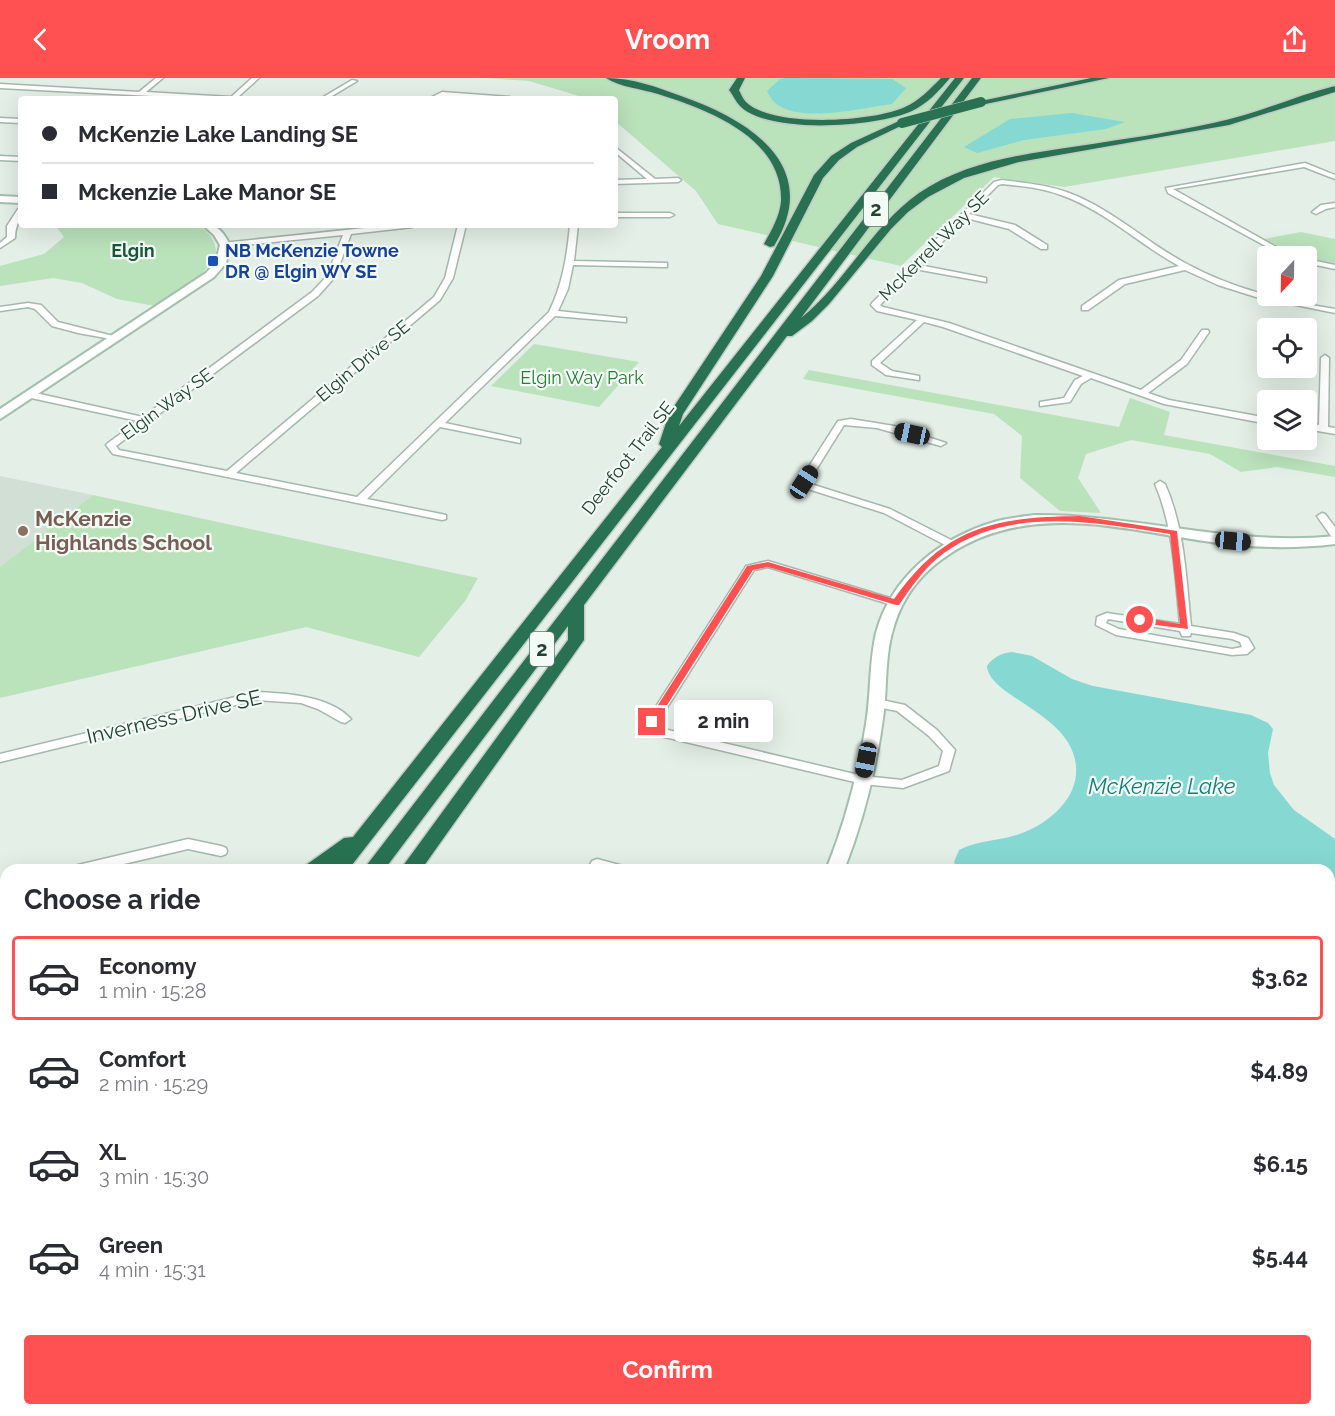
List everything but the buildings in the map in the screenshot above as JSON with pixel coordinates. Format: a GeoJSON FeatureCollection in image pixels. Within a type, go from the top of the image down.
{"type":"FeatureCollection","features":[{"type":"Feature","properties":{"kind":"highway"},"geometry":{"type":"LineString","coordinates":[[610,78],[661,91],[718,114],[752,134],[767,150],[785,179],[786,201],[781,222],[766,251]]}},
{"type":"Feature","properties":{"kind":"highway"},"geometry":{"type":"LineString","coordinates":[[741,78],[734,90],[736,96],[748,107],[784,119],[828,124],[861,122],[906,110],[922,101],[946,78]]}},
{"type":"Feature","properties":{"kind":"highway","name":"Deerfoot Trail SE"},"geometry":{"type":"LineString","coordinates":[[342,864],[960,78]]}},
{"type":"Feature","properties":{"kind":"highway","name":"2"},"geometry":{"type":"LineString","coordinates":[[378,864],[977,78]]}},
{"type":"Feature","properties":{"kind":"highway"},"geometry":{"type":"LineString","coordinates":[[662,457],[676,414],[767,276],[818,177],[836,159],[854,145],[902,123],[981,102],[1105,78]]}},
{"type":"Feature","properties":{"kind":"highway"},"geometry":{"type":"LineString","coordinates":[[778,340],[809,320],[892,221],[914,201],[937,187],[991,165],[1212,127],[1335,91]]}},
{"type":"Feature","properties":{"kind":"highway"},"geometry":{"type":"LineString","coordinates":[[741,317],[738,310],[757,271]]}},
{"type":"Feature","properties":{"kind":"highway"},"geometry":{"type":"LineString","coordinates":[[414,864],[576,640],[576,605]]}},
{"type":"Feature","properties":{"kind":"highway"},"geometry":{"type":"LineString","coordinates":[[321,864],[369,830]]}},
{"type":"Feature","properties":{"kind":"street"},"geometry":{"type":"LineString","coordinates":[[140,94],[160,78]]}},
{"type":"Feature","properties":{"kind":"street"},"geometry":{"type":"LineString","coordinates":[[235,96],[256,78]]}},
{"type":"Feature","properties":{"kind":"street"},"geometry":{"type":"LineString","coordinates":[[328,96],[354,81]]}},
{"type":"Feature","properties":{"kind":"street"},"geometry":{"type":"LineString","coordinates":[[42,88],[49,83]]}},
{"type":"Feature","properties":{"kind":"street"},"geometry":{"type":"LineString","coordinates":[[0,86],[177,96]]}},
{"type":"Feature","properties":{"kind":"street"},"geometry":{"type":"LineString","coordinates":[[438,96],[442,94],[469,96]]}},
{"type":"Feature","properties":{"kind":"street"},"geometry":{"type":"LineString","coordinates":[[0,120],[18,121]]}},
{"type":"Feature","properties":{"kind":"street"},"geometry":{"type":"LineString","coordinates":[[618,153],[653,180]]}},
{"type":"Feature","properties":{"kind":"street"},"geometry":{"type":"LineString","coordinates":[[0,158],[18,159]]}},
{"type":"Feature","properties":{"kind":"street"},"geometry":{"type":"LineString","coordinates":[[1270,246],[1170,192],[1169,188],[1305,165],[1335,177]]}},
{"type":"Feature","properties":{"kind":"street"},"geometry":{"type":"LineString","coordinates":[[618,182],[678,180]]}},
{"type":"Feature","properties":{"kind":"street","name":"McKerrell Way SE"},"geometry":{"type":"LineString","coordinates":[[1257,418],[1187,407],[946,325],[880,309],[875,305],[996,183],[1046,188],[1074,197],[1186,267],[1260,295],[1335,311]]}},
{"type":"Feature","properties":{"kind":"street"},"geometry":{"type":"LineString","coordinates":[[0,199],[18,201]]}},
{"type":"Feature","properties":{"kind":"street"},"geometry":{"type":"LineString","coordinates":[[1316,212],[1324,207],[1335,205]]}},
{"type":"Feature","properties":{"kind":"street"},"geometry":{"type":"LineString","coordinates":[[618,215],[670,215]]}},
{"type":"Feature","properties":{"kind":"street"},"geometry":{"type":"LineString","coordinates":[[964,215],[1012,226],[1044,247]]}},
{"type":"Feature","properties":{"kind":"street"},"geometry":{"type":"LineString","coordinates":[[0,246],[5,245],[11,238],[11,226],[18,216]]}},
{"type":"Feature","properties":{"kind":"street"},"geometry":{"type":"LineString","coordinates":[[0,416],[210,275],[221,263],[225,245],[218,233],[212,228]]}},
{"type":"Feature","properties":{"kind":"street"},"geometry":{"type":"LineString","coordinates":[[225,245],[385,228]]}},
{"type":"Feature","properties":{"kind":"street","name":"Elgin Drive SE"},"geometry":{"type":"LineString","coordinates":[[229,474],[437,298],[449,278],[461,228]]}},
{"type":"Feature","properties":{"kind":"street"},"geometry":{"type":"LineString","coordinates":[[360,500],[553,313],[564,289],[570,263],[574,228]]}},
{"type":"Feature","properties":{"kind":"street","name":"Elgin Way SE"},"geometry":{"type":"LineString","coordinates":[[348,232],[331,277],[315,294],[111,445],[116,452],[442,517]]}},
{"type":"Feature","properties":{"kind":"street"},"geometry":{"type":"LineString","coordinates":[[570,263],[664,265]]}},
{"type":"Feature","properties":{"kind":"street"},"geometry":{"type":"LineString","coordinates":[[1317,263],[1335,267]]}},
{"type":"Feature","properties":{"kind":"street"},"geometry":{"type":"LineString","coordinates":[[914,266],[984,280]]}},
{"type":"Feature","properties":{"kind":"street"},"geometry":{"type":"LineString","coordinates":[[1085,308],[1122,282],[1186,267]]}},
{"type":"Feature","properties":{"kind":"street"},"geometry":{"type":"LineString","coordinates":[[0,309],[28,305],[38,307],[55,324],[117,338]]}},
{"type":"Feature","properties":{"kind":"street"},"geometry":{"type":"LineString","coordinates":[[553,313],[622,320]]}},
{"type":"Feature","properties":{"kind":"street"},"geometry":{"type":"LineString","coordinates":[[915,378],[889,373],[875,363],[922,320]]}},
{"type":"Feature","properties":{"kind":"street"},"geometry":{"type":"LineString","coordinates":[[1142,393],[1184,362],[1204,332]]}},
{"type":"Feature","properties":{"kind":"street"},"geometry":{"type":"LineString","coordinates":[[1323,429],[1325,358]]}},
{"type":"Feature","properties":{"kind":"street"},"geometry":{"type":"LineString","coordinates":[[1043,404],[1067,400],[1078,382],[1090,375]]}},
{"type":"Feature","properties":{"kind":"street"},"geometry":{"type":"LineString","coordinates":[[31,395],[145,420]]}},
{"type":"Feature","properties":{"kind":"street"},"geometry":{"type":"LineString","coordinates":[[941,443],[852,421],[841,423],[804,482],[811,488],[894,513],[951,544]]}},
{"type":"Feature","properties":{"kind":"street"},"geometry":{"type":"LineString","coordinates":[[439,424],[517,441]]}},
{"type":"Feature","properties":{"kind":"street"},"geometry":{"type":"LineString","coordinates":[[1317,428],[1335,431]]}},
{"type":"Feature","properties":{"kind":"street"},"geometry":{"type":"LineString","coordinates":[[1160,484],[1168,502],[1174,532],[1187,644]]}},
{"type":"Feature","properties":{"kind":"street"},"geometry":{"type":"LineString","coordinates":[[1322,516],[1335,534]]}},
{"type":"Feature","properties":{"kind":"street"},"geometry":{"type":"LineString","coordinates":[[838,864],[863,780],[877,703],[884,634],[896,603],[924,566],[951,544],[989,528],[1039,519],[1095,520],[1258,543],[1335,540]]}},
{"type":"Feature","properties":{"kind":"street"},"geometry":{"type":"LineString","coordinates":[[877,703],[902,708],[933,733],[949,750],[945,768],[903,784],[863,780],[660,732],[652,722],[750,568],[768,564],[896,603]]}},
{"type":"Feature","properties":{"kind":"street"},"geometry":{"type":"LineString","coordinates":[[1104,616],[1113,616],[1185,627],[1239,637],[1248,646],[1245,651],[1236,652],[1116,632],[1105,628],[1101,621],[1104,616]]}},
{"type":"Feature","properties":{"kind":"street","name":"Inverness Drive SE"},"geometry":{"type":"LineString","coordinates":[[0,758],[256,696],[293,696],[320,704],[345,719]]}},
{"type":"Feature","properties":{"kind":"street"},"geometry":{"type":"LineString","coordinates":[[103,864],[188,844],[221,851]]}},
{"type":"Feature","properties":{"kind":"shaded area","name":"McKenzie Highlands School"},"geometry":{"type":"Polygon","coordinates":[[[0,476],[93,495],[0,567],[0,476]]]}},
{"type":"Feature","properties":{"kind":"green space"},"geometry":{"type":"Polygon","coordinates":[[[486,78],[1335,78],[1335,141],[1064,187],[994,177],[901,266],[718,224],[696,191],[618,124],[618,96],[579,96],[529,81],[486,78]]]}},
{"type":"Feature","properties":{"kind":"green space"},"geometry":{"type":"Polygon","coordinates":[[[57,228],[202,228],[212,238],[216,257],[199,277],[155,306],[117,299],[82,283],[53,278],[0,286],[0,266],[44,254],[64,237],[57,228]]]}},
{"type":"Feature","properties":{"kind":"green space"},"geometry":{"type":"Polygon","coordinates":[[[1301,232],[1335,239],[1335,265],[1317,261],[1317,246],[1276,246],[1264,239],[1301,232]]]}},
{"type":"Feature","properties":{"kind":"green space","name":"Elgin Way Park"},"geometry":{"type":"Polygon","coordinates":[[[534,344],[639,362],[599,407],[491,386],[534,344]]]}},
{"type":"Feature","properties":{"kind":"green space"},"geometry":{"type":"Polygon","coordinates":[[[809,370],[1119,427],[1130,398],[1170,412],[1164,435],[1335,466],[1335,477],[1277,467],[1241,472],[1210,454],[1131,440],[1086,454],[1078,478],[1101,513],[1060,511],[1020,478],[1022,436],[994,414],[803,379],[809,370]]]}},
{"type":"Feature","properties":{"kind":"green space"},"geometry":{"type":"Polygon","coordinates":[[[93,495],[478,578],[465,601],[419,657],[306,627],[0,698],[0,567],[93,495]]]}},
{"type":"Feature","properties":{"kind":"water"},"geometry":{"type":"Polygon","coordinates":[[[780,79],[892,79],[906,88],[892,104],[831,113],[799,113],[775,103],[767,91],[780,79]]]}},
{"type":"Feature","properties":{"kind":"water"},"geometry":{"type":"Polygon","coordinates":[[[1072,113],[1125,122],[1106,129],[1024,140],[977,153],[964,147],[1010,119],[1072,113]]]}},
{"type":"Feature","properties":{"kind":"water","name":"McKenzie Lake"},"geometry":{"type":"Polygon","coordinates":[[[1005,653],[1032,656],[1072,679],[1093,686],[1251,715],[1268,723],[1273,729],[1268,753],[1274,785],[1294,810],[1335,839],[1335,864],[955,864],[959,850],[965,847],[1023,833],[1044,822],[1062,806],[1074,786],[1076,775],[1074,754],[1064,737],[1051,723],[1002,689],[992,678],[987,666],[992,660],[1005,653]]]}},
{"type":"Feature","properties":{"kind":"place","name":"NB McKenzie Towne DR @ Elgin WY SE"},"geometry":{"type":"Point","coordinates":[213,261]}},
{"type":"Feature","properties":{"kind":"place","name":"McKenzie Highlands School"},"geometry":{"type":"Point","coordinates":[23,531]}},
{"type":"Feature","properties":{"kind":"district","name":"Elgin"},"geometry":{"type":"Point","coordinates":[133,251]}},
{"type":"Feature","properties":{"kind":"route"},"geometry":{"type":"LineString","coordinates":[[652,722],[750,568],[768,564],[896,603],[915,575],[940,552],[963,538],[1001,525],[1064,518],[1103,521],[1174,532],[1185,627],[1140,620]]}}]}
